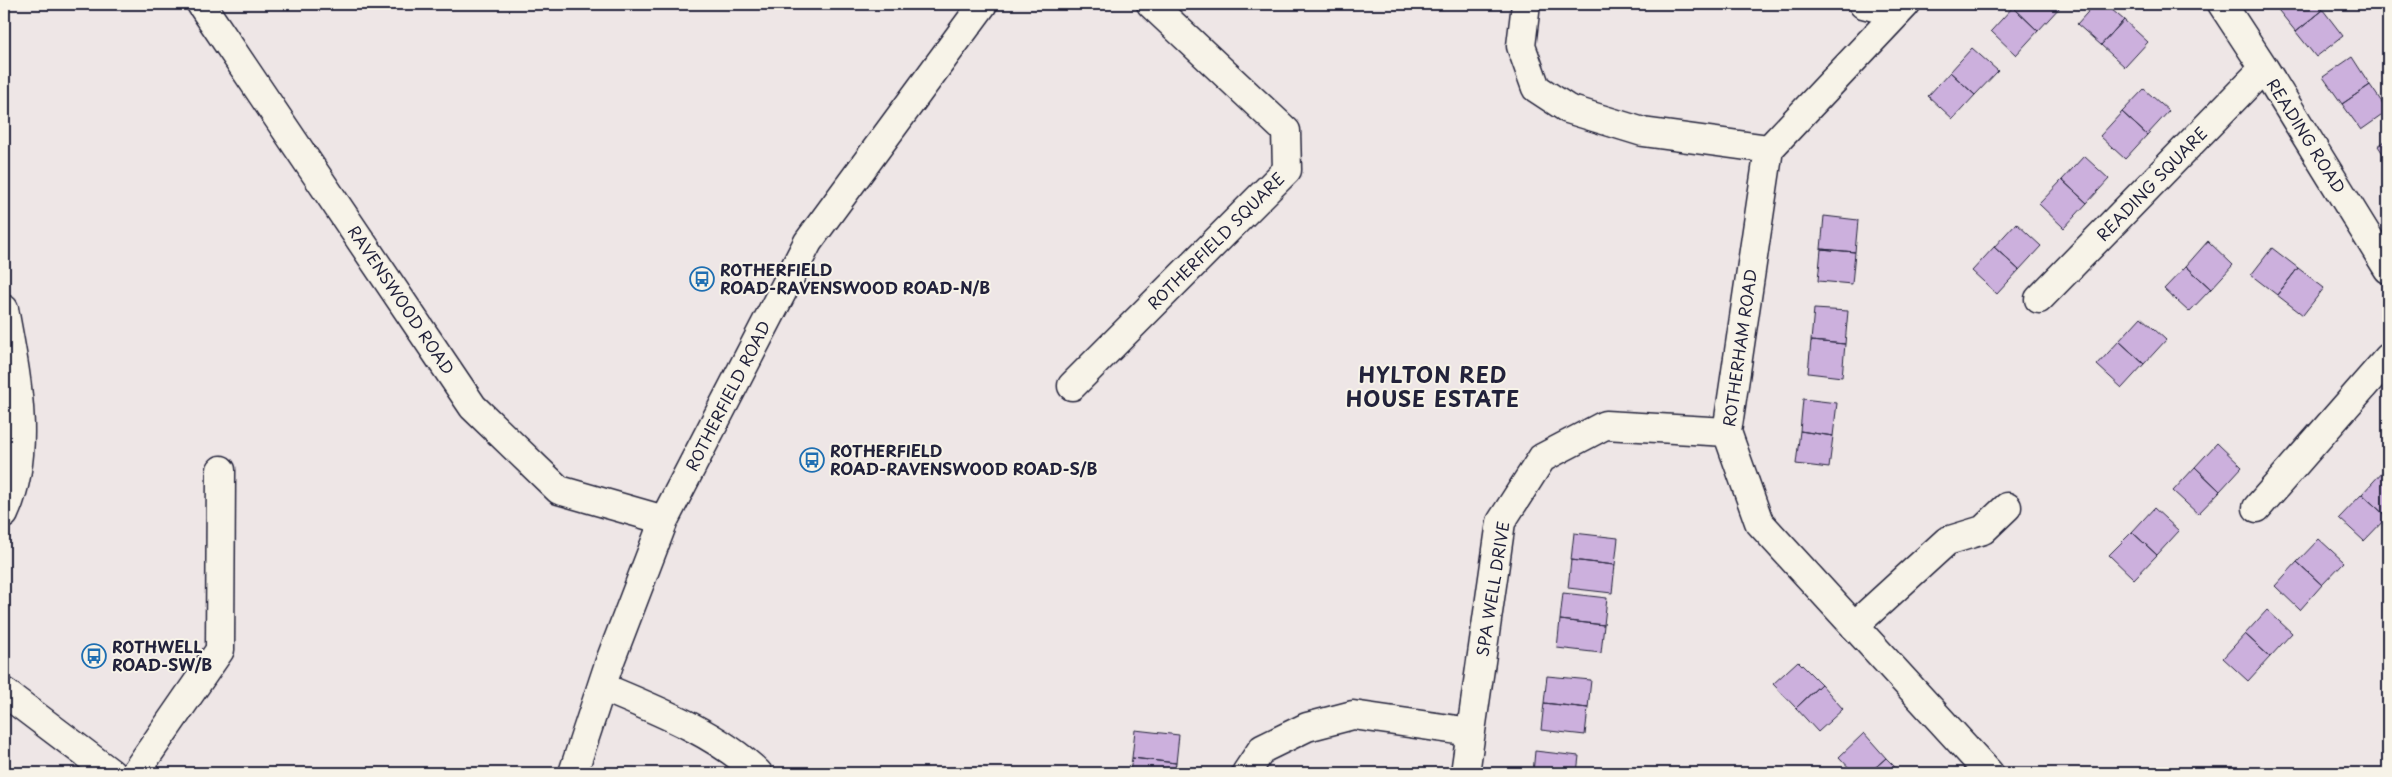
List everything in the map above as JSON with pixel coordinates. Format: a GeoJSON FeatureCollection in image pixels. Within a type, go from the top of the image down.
{"type":"FeatureCollection","features":[{"type":"Feature","properties":{"kind":"street","name":"RAVENSWOOD ROAD"},"geometry":{"type":"LineString","coordinates":[[201,4],[473,407],[559,490],[664,520]]}},
{"type":"Feature","properties":{"kind":"street","name":"ROTHERFIELD ROAD"},"geometry":{"type":"LineString","coordinates":[[573,773],[664,520],[808,242],[983,4]]}},
{"type":"Feature","properties":{"kind":"street","name":"ROTHERFIELD SQUARE"},"geometry":{"type":"LineString","coordinates":[[1072,386],[1287,170],[1286,132],[1152,4]]}},
{"type":"Feature","properties":{"kind":"street"},"geometry":{"type":"LineString","coordinates":[[1526,4],[1521,46],[1536,88],[1568,109],[1643,132],[1769,149],[1902,9]]}},
{"type":"Feature","properties":{"kind":"street"},"geometry":{"type":"LineString","coordinates":[[1864,4],[1902,9]]}},
{"type":"Feature","properties":{"kind":"street","name":"READING ROAD"},"geometry":{"type":"LineString","coordinates":[[2222,4],[2264,68],[2388,269]]}},
{"type":"Feature","properties":{"kind":"street","name":"READING SQUARE"},"geometry":{"type":"LineString","coordinates":[[2039,300],[2264,68]]}},
{"type":"Feature","properties":{"kind":"street","name":"ROTHERHAM ROAD"},"geometry":{"type":"LineString","coordinates":[[1769,149],[1727,432],[1758,522],[1989,773]]}},
{"type":"Feature","properties":{"kind":"street"},"geometry":{"type":"LineString","coordinates":[[4,308],[16,379],[20,450],[14,492],[4,514]]}},
{"type":"Feature","properties":{"kind":"street"},"geometry":{"type":"LineString","coordinates":[[2257,508],[2388,358]]}},
{"type":"Feature","properties":{"kind":"street","name":"SPA WELL DRIVE"},"geometry":{"type":"LineString","coordinates":[[1465,773],[1501,522],[1542,458],[1606,425],[1727,432]]}},
{"type":"Feature","properties":{"kind":"street"},"geometry":{"type":"LineString","coordinates":[[135,773],[220,650],[221,470]]}},
{"type":"Feature","properties":{"kind":"street"},"geometry":{"type":"LineString","coordinates":[[1854,626],[1948,540],[1983,530],[2007,507]]}},
{"type":"Feature","properties":{"kind":"street"},"geometry":{"type":"LineString","coordinates":[[602,688],[671,716],[743,758],[758,773]]}},
{"type":"Feature","properties":{"kind":"street"},"geometry":{"type":"LineString","coordinates":[[4,692],[111,773]]}},
{"type":"Feature","properties":{"kind":"street"},"geometry":{"type":"LineString","coordinates":[[1246,773],[1262,748],[1307,727],[1353,715],[1471,732]]}},
{"type":"Feature","properties":{"kind":"building"},"geometry":{"type":"Polygon","coordinates":[[[2016,4],[2057,4],[2060,7],[2038,31],[2013,7],[2016,4]]]}},
{"type":"Feature","properties":{"kind":"building"},"geometry":{"type":"Polygon","coordinates":[[[2095,4],[2105,4],[2124,20],[2101,45],[2077,24],[2095,4]]]}},
{"type":"Feature","properties":{"kind":"building"},"geometry":{"type":"Polygon","coordinates":[[[2278,4],[2318,4],[2323,10],[2296,32],[2275,6],[2278,4]]]}},
{"type":"Feature","properties":{"kind":"building"},"geometry":{"type":"Polygon","coordinates":[[[2013,7],[2038,31],[2016,55],[1991,31],[2013,7]]]}},
{"type":"Feature","properties":{"kind":"building"},"geometry":{"type":"Polygon","coordinates":[[[2323,10],[2343,36],[2316,57],[2296,32],[2323,10]]]}},
{"type":"Feature","properties":{"kind":"building"},"geometry":{"type":"Polygon","coordinates":[[[2124,20],[2148,42],[2125,67],[2101,45],[2124,20]]]}},
{"type":"Feature","properties":{"kind":"building"},"geometry":{"type":"Polygon","coordinates":[[[1972,48],[1998,71],[1975,95],[1950,72],[1972,48]]]}},
{"type":"Feature","properties":{"kind":"building"},"geometry":{"type":"Polygon","coordinates":[[[2352,57],[2370,85],[2342,104],[2323,77],[2352,57]]]}},
{"type":"Feature","properties":{"kind":"building"},"geometry":{"type":"Polygon","coordinates":[[[1950,72],[1975,95],[1953,119],[1928,96],[1950,72]]]}},
{"type":"Feature","properties":{"kind":"building"},"geometry":{"type":"Polygon","coordinates":[[[2370,85],[2388,111],[2361,130],[2342,104],[2370,85]]]}},
{"type":"Feature","properties":{"kind":"building"},"geometry":{"type":"Polygon","coordinates":[[[2144,89],[2169,111],[2147,135],[2122,112],[2144,89]]]}},
{"type":"Feature","properties":{"kind":"building"},"geometry":{"type":"Polygon","coordinates":[[[2122,112],[2147,135],[2125,159],[2100,136],[2122,112]]]}},
{"type":"Feature","properties":{"kind":"building"},"geometry":{"type":"Polygon","coordinates":[[[2388,139],[2388,161],[2378,146],[2388,139]]]}},
{"type":"Feature","properties":{"kind":"building"},"geometry":{"type":"Polygon","coordinates":[[[2084,156],[2109,179],[2087,203],[2062,180],[2084,156]]]}},
{"type":"Feature","properties":{"kind":"building"},"geometry":{"type":"Polygon","coordinates":[[[2062,180],[2087,203],[2064,228],[2039,204],[2062,180]]]}},
{"type":"Feature","properties":{"kind":"building"},"geometry":{"type":"Polygon","coordinates":[[[1824,216],[1858,220],[1855,252],[1821,249],[1824,216]]]}},
{"type":"Feature","properties":{"kind":"building"},"geometry":{"type":"Polygon","coordinates":[[[2016,223],[2041,246],[2019,270],[1994,247],[2016,223]]]}},
{"type":"Feature","properties":{"kind":"building"},"geometry":{"type":"Polygon","coordinates":[[[2208,241],[2233,265],[2211,289],[2186,266],[2208,241]]]}},
{"type":"Feature","properties":{"kind":"building"},"geometry":{"type":"Polygon","coordinates":[[[1994,247],[2019,270],[1997,294],[1972,271],[1994,247]]]}},
{"type":"Feature","properties":{"kind":"building"},"geometry":{"type":"Polygon","coordinates":[[[2272,248],[2298,268],[2277,295],[2251,275],[2272,248]]]}},
{"type":"Feature","properties":{"kind":"building"},"geometry":{"type":"Polygon","coordinates":[[[1821,249],[1855,252],[1852,284],[1818,281],[1821,249]]]}},
{"type":"Feature","properties":{"kind":"building"},"geometry":{"type":"Polygon","coordinates":[[[2186,266],[2211,289],[2189,312],[2164,289],[2186,266]]]}},
{"type":"Feature","properties":{"kind":"building"},"geometry":{"type":"Polygon","coordinates":[[[2298,268],[2324,288],[2303,315],[2277,295],[2298,268]]]}},
{"type":"Feature","properties":{"kind":"building"},"geometry":{"type":"Polygon","coordinates":[[[1814,309],[1848,311],[1845,344],[1811,341],[1814,309]]]}},
{"type":"Feature","properties":{"kind":"building"},"geometry":{"type":"Polygon","coordinates":[[[2141,317],[2166,340],[2144,364],[2119,341],[2141,317]]]}},
{"type":"Feature","properties":{"kind":"building"},"geometry":{"type":"Polygon","coordinates":[[[1811,341],[1845,344],[1842,377],[1808,373],[1811,341]]]}},
{"type":"Feature","properties":{"kind":"building"},"geometry":{"type":"Polygon","coordinates":[[[2119,341],[2144,364],[2122,388],[2097,365],[2119,341]]]}},
{"type":"Feature","properties":{"kind":"building"},"geometry":{"type":"Polygon","coordinates":[[[1803,399],[1837,403],[1833,436],[1800,431],[1803,399]]]}},
{"type":"Feature","properties":{"kind":"building"},"geometry":{"type":"Polygon","coordinates":[[[1800,431],[1833,436],[1829,468],[1796,464],[1800,431]]]}},
{"type":"Feature","properties":{"kind":"building"},"geometry":{"type":"Polygon","coordinates":[[[2217,443],[2242,467],[2220,491],[2195,467],[2217,443]]]}},
{"type":"Feature","properties":{"kind":"building"},"geometry":{"type":"Polygon","coordinates":[[[2195,467],[2220,491],[2198,514],[2173,491],[2195,467]]]}},
{"type":"Feature","properties":{"kind":"building"},"geometry":{"type":"Polygon","coordinates":[[[2384,470],[2388,474],[2387,517],[2362,494],[2384,470]]]}},
{"type":"Feature","properties":{"kind":"building"},"geometry":{"type":"Polygon","coordinates":[[[2362,494],[2387,517],[2364,541],[2339,518],[2362,494]]]}},
{"type":"Feature","properties":{"kind":"building"},"geometry":{"type":"Polygon","coordinates":[[[2154,508],[2179,531],[2157,555],[2132,532],[2154,508]]]}},
{"type":"Feature","properties":{"kind":"building"},"geometry":{"type":"Polygon","coordinates":[[[2132,532],[2157,555],[2134,579],[2109,555],[2132,532]]]}},
{"type":"Feature","properties":{"kind":"building"},"geometry":{"type":"Polygon","coordinates":[[[1574,533],[1618,538],[1615,565],[1571,560],[1574,533]]]}},
{"type":"Feature","properties":{"kind":"building"},"geometry":{"type":"Polygon","coordinates":[[[2319,539],[2344,562],[2322,585],[2297,562],[2319,539]]]}},
{"type":"Feature","properties":{"kind":"building"},"geometry":{"type":"Polygon","coordinates":[[[1571,560],[1615,565],[1612,593],[1568,588],[1571,560]]]}},
{"type":"Feature","properties":{"kind":"building"},"geometry":{"type":"Polygon","coordinates":[[[2297,562],[2322,585],[2300,610],[2275,586],[2297,562]]]}},
{"type":"Feature","properties":{"kind":"building"},"geometry":{"type":"Polygon","coordinates":[[[1563,593],[1607,598],[1604,625],[1560,620],[1563,593]]]}},
{"type":"Feature","properties":{"kind":"building"},"geometry":{"type":"Polygon","coordinates":[[[2267,610],[2292,633],[2270,657],[2245,634],[2267,610]]]}},
{"type":"Feature","properties":{"kind":"building"},"geometry":{"type":"Polygon","coordinates":[[[1560,620],[1604,625],[1601,653],[1557,648],[1560,620]]]}},
{"type":"Feature","properties":{"kind":"building"},"geometry":{"type":"Polygon","coordinates":[[[2245,634],[2270,657],[2248,681],[2223,658],[2245,634]]]}},
{"type":"Feature","properties":{"kind":"building"},"geometry":{"type":"Polygon","coordinates":[[[1798,661],[1821,684],[1796,708],[1773,684],[1798,661]]]}},
{"type":"Feature","properties":{"kind":"building"},"geometry":{"type":"Polygon","coordinates":[[[1547,676],[1591,680],[1588,708],[1544,703],[1547,676]]]}},
{"type":"Feature","properties":{"kind":"building"},"geometry":{"type":"Polygon","coordinates":[[[1821,684],[1843,709],[1818,732],[1796,708],[1821,684]]]}},
{"type":"Feature","properties":{"kind":"building"},"geometry":{"type":"Polygon","coordinates":[[[1544,703],[1588,708],[1585,735],[1541,730],[1544,703]]]}},
{"type":"Feature","properties":{"kind":"building"},"geometry":{"type":"Polygon","coordinates":[[[1135,730],[1179,735],[1176,763],[1132,758],[1135,730]]]}},
{"type":"Feature","properties":{"kind":"building"},"geometry":{"type":"Polygon","coordinates":[[[1864,733],[1886,758],[1869,773],[1854,773],[1839,757],[1864,733]]]}},
{"type":"Feature","properties":{"kind":"building"},"geometry":{"type":"Polygon","coordinates":[[[1535,751],[1579,756],[1577,773],[1533,773],[1535,751]]]}},
{"type":"Feature","properties":{"kind":"building"},"geometry":{"type":"Polygon","coordinates":[[[1132,758],[1176,763],[1174,773],[1130,773],[1132,758]]]}},
{"type":"Feature","properties":{"kind":"building"},"geometry":{"type":"Polygon","coordinates":[[[1886,758],[1901,773],[1869,773],[1886,758]]]}},
{"type":"Feature","properties":{"kind":"place","name":"ROTHERFIELD ROAD-RAVENSWOOD ROAD-N/B"},"geometry":{"type":"Point","coordinates":[702,279]}},
{"type":"Feature","properties":{"kind":"place","name":"ROTHERFIELD ROAD-RAVENSWOOD ROAD-S/B"},"geometry":{"type":"Point","coordinates":[812,460]}},
{"type":"Feature","properties":{"kind":"place","name":"ROTHWELL ROAD-SW/B"},"geometry":{"type":"Point","coordinates":[94,656]}},
{"type":"Feature","properties":{"kind":"district","name":"HYLTON RED HOUSE ESTATE"},"geometry":{"type":"Point","coordinates":[1433,388]}}]}
